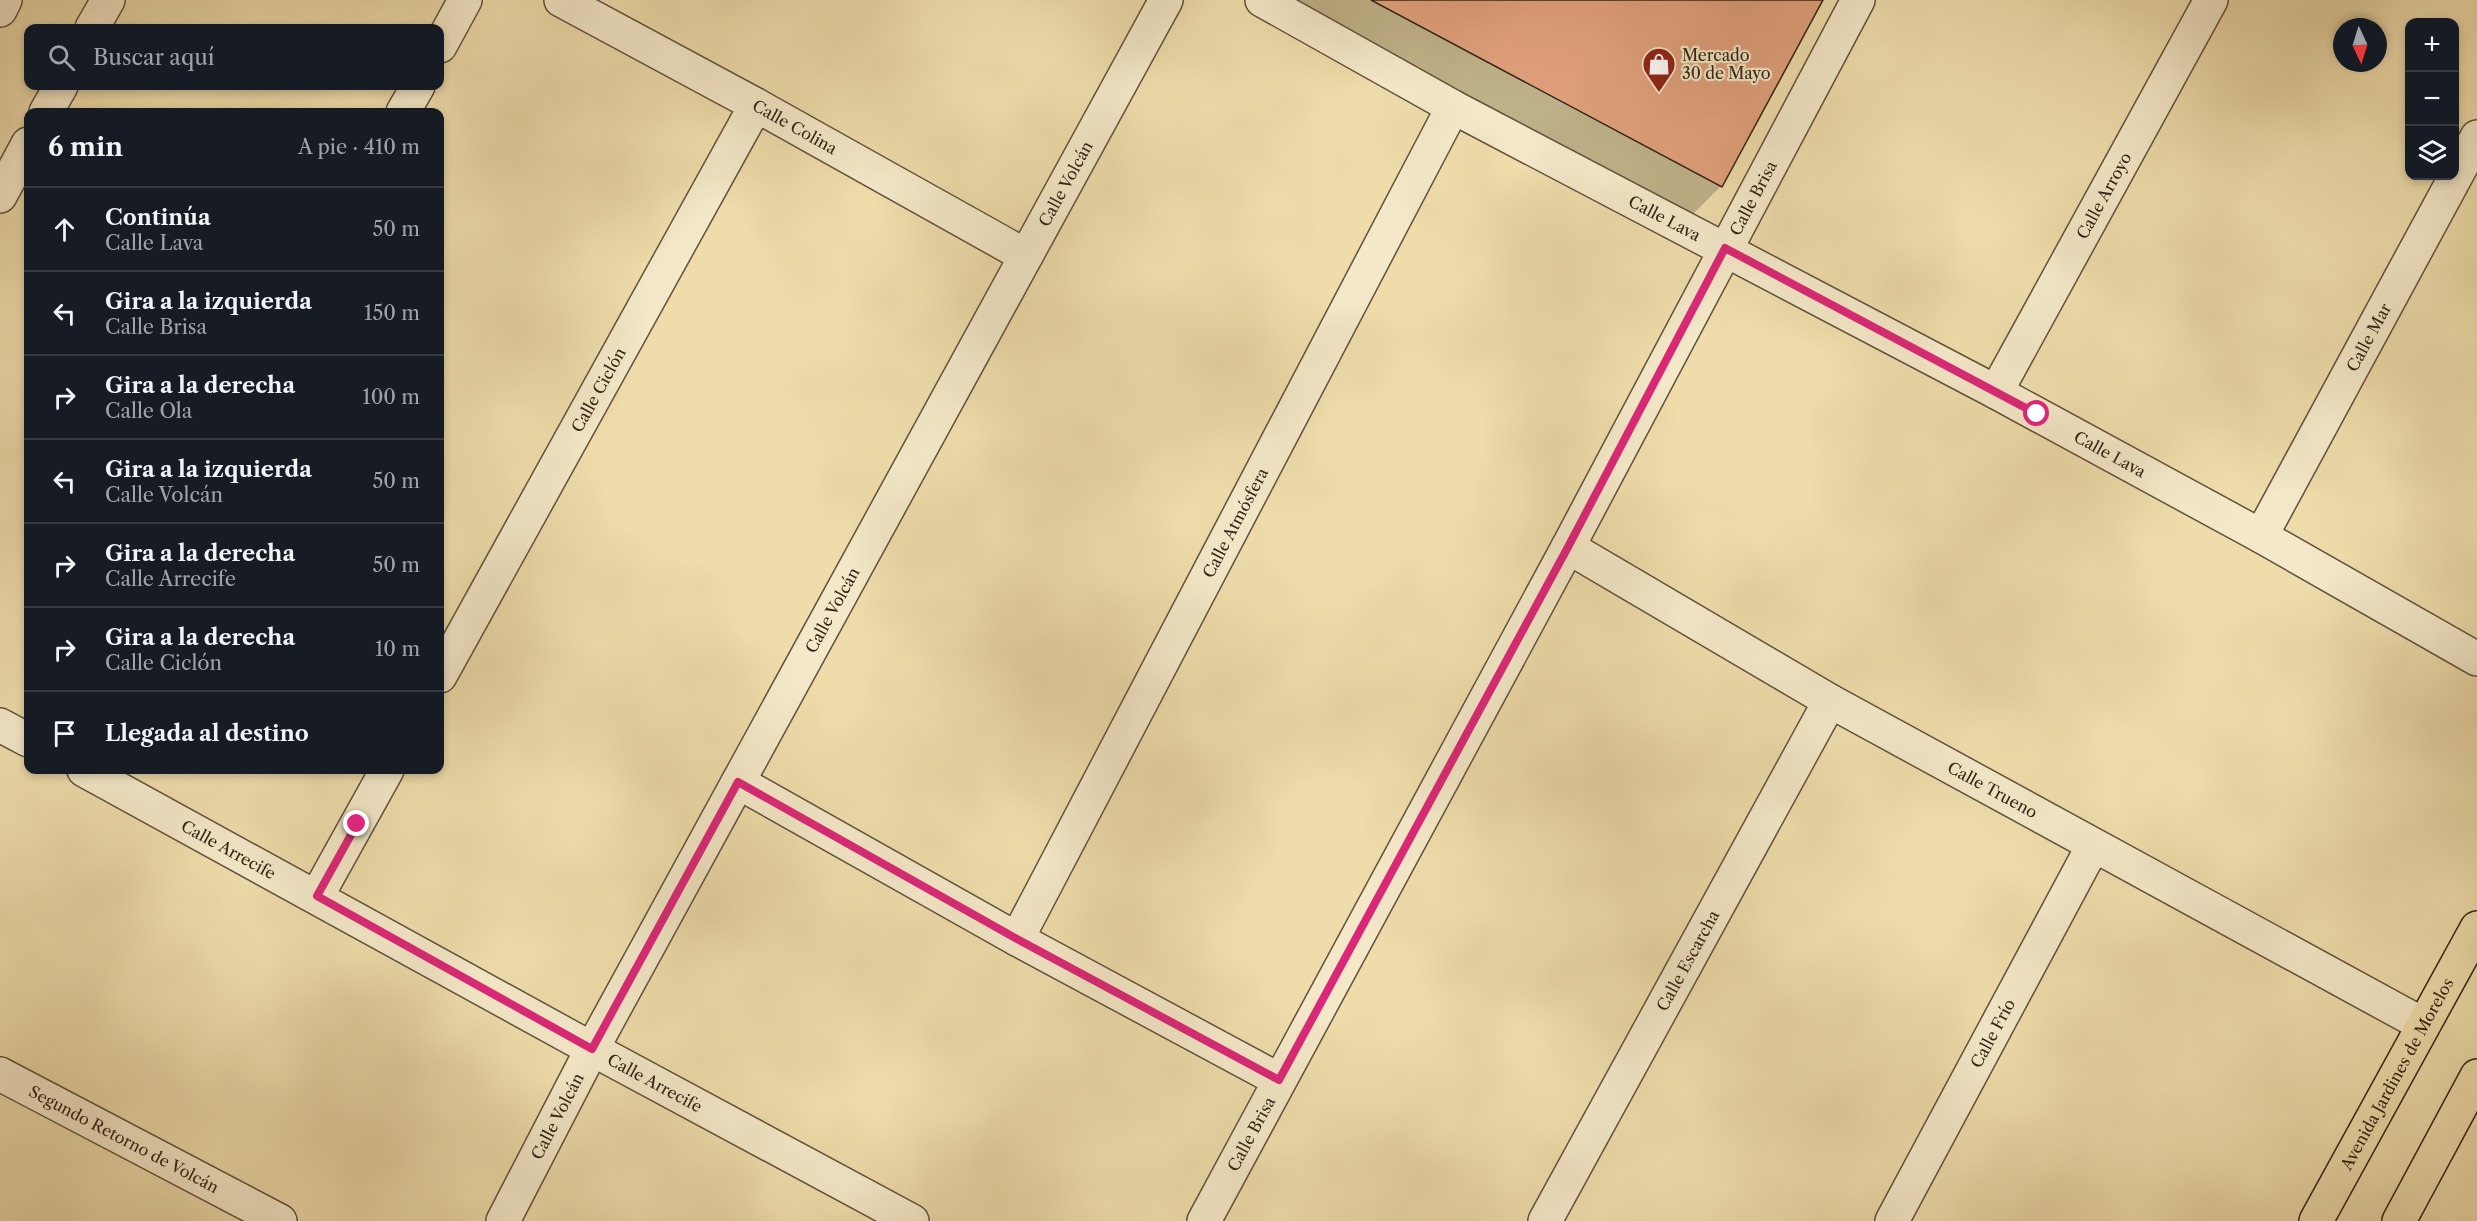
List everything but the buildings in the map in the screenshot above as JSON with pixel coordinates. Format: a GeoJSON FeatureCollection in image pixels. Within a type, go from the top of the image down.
{"type":"FeatureCollection","features":[{"type":"Feature","properties":{"kind":"main road","name":"Avenida Jardines de Morelos"},"geometry":{"type":"LineString","coordinates":[[2316,1221],[2422,1024],[2477,928]]}},
{"type":"Feature","properties":{"kind":"main road"},"geometry":{"type":"LineString","coordinates":[[2399,1221],[2477,1076]]}},
{"type":"Feature","properties":{"kind":"street"},"geometry":{"type":"LineString","coordinates":[[0,9],[6,0]]}},
{"type":"Feature","properties":{"kind":"street"},"geometry":{"type":"LineString","coordinates":[[94,24],[108,0]]}},
{"type":"Feature","properties":{"kind":"street"},"geometry":{"type":"LineString","coordinates":[[444,39],[465,0]]}},
{"type":"Feature","properties":{"kind":"street","name":"Calle Colina"},"geometry":{"type":"LineString","coordinates":[[561,0],[756,105],[1026,256]]}},
{"type":"Feature","properties":{"kind":"street","name":"Calle Volcán"},"geometry":{"type":"LineString","coordinates":[[503,1221],[592,1049],[1166,0]]}},
{"type":"Feature","properties":{"kind":"street","name":"Calle Lava"},"geometry":{"type":"LineString","coordinates":[[1262,0],[1453,107],[1996,392],[2261,536],[2477,659]]}},
{"type":"Feature","properties":{"kind":"street","name":"Calle Brisa"},"geometry":{"type":"LineString","coordinates":[[1204,1221],[1568,547],[1858,0]]}},
{"type":"Feature","properties":{"kind":"street","name":"Calle Arroyo"},"geometry":{"type":"LineString","coordinates":[[1996,392],[2211,0]]}},
{"type":"Feature","properties":{"kind":"street"},"geometry":{"type":"LineString","coordinates":[[48,108],[59,90]]}},
{"type":"Feature","properties":{"kind":"street"},"geometry":{"type":"LineString","coordinates":[[405,108],[416,90]]}},
{"type":"Feature","properties":{"kind":"street","name":"Calle Ciclón"},"geometry":{"type":"LineString","coordinates":[[444,669],[756,105]]}},
{"type":"Feature","properties":{"kind":"street","name":"Calle Atmósfera"},"geometry":{"type":"LineString","coordinates":[[1017,939],[1453,107]]}},
{"type":"Feature","properties":{"kind":"street","name":"Calle Mar"},"geometry":{"type":"LineString","coordinates":[[2261,536],[2477,138]]}},
{"type":"Feature","properties":{"kind":"street"},"geometry":{"type":"LineString","coordinates":[[0,196],[24,151]]}},
{"type":"Feature","properties":{"kind":"street","name":"Calle Trueno"},"geometry":{"type":"LineString","coordinates":[[1568,547],[1830,701],[2422,1024]]}},
{"type":"Feature","properties":{"kind":"street","name":"Calle Escarcha"},"geometry":{"type":"LineString","coordinates":[[1545,1221],[1830,701]]}},
{"type":"Feature","properties":{"kind":"street"},"geometry":{"type":"LineString","coordinates":[[0,725],[24,738]]}},
{"type":"Feature","properties":{"kind":"street","name":"Calle Arrecife"},"geometry":{"type":"LineString","coordinates":[[91,774],[592,1049],[864,1210],[912,1221]]}},
{"type":"Feature","properties":{"kind":"street"},"geometry":{"type":"LineString","coordinates":[[317,896],[385,774]]}},
{"type":"Feature","properties":{"kind":"street"},"geometry":{"type":"LineString","coordinates":[[738,782],[1017,939],[1279,1080]]}},
{"type":"Feature","properties":{"kind":"street","name":"Calle Frío"},"geometry":{"type":"LineString","coordinates":[[1892,1221],[2093,846]]}},
{"type":"Feature","properties":{"kind":"street","name":"Segundo Retorno de Volcán"},"geometry":{"type":"LineString","coordinates":[[0,1074],[280,1221]]}},
{"type":"Feature","properties":{"kind":"place","name":"Mercado 30 de Mayo"},"geometry":{"type":"Point","coordinates":[1659,93]}},
{"type":"Feature","properties":{"kind":"route"},"geometry":{"type":"LineString","coordinates":[[357,824],[317,896],[592,1049],[738,782],[1017,939],[1279,1080],[1568,547],[1725,248],[2037,414]]}}]}
